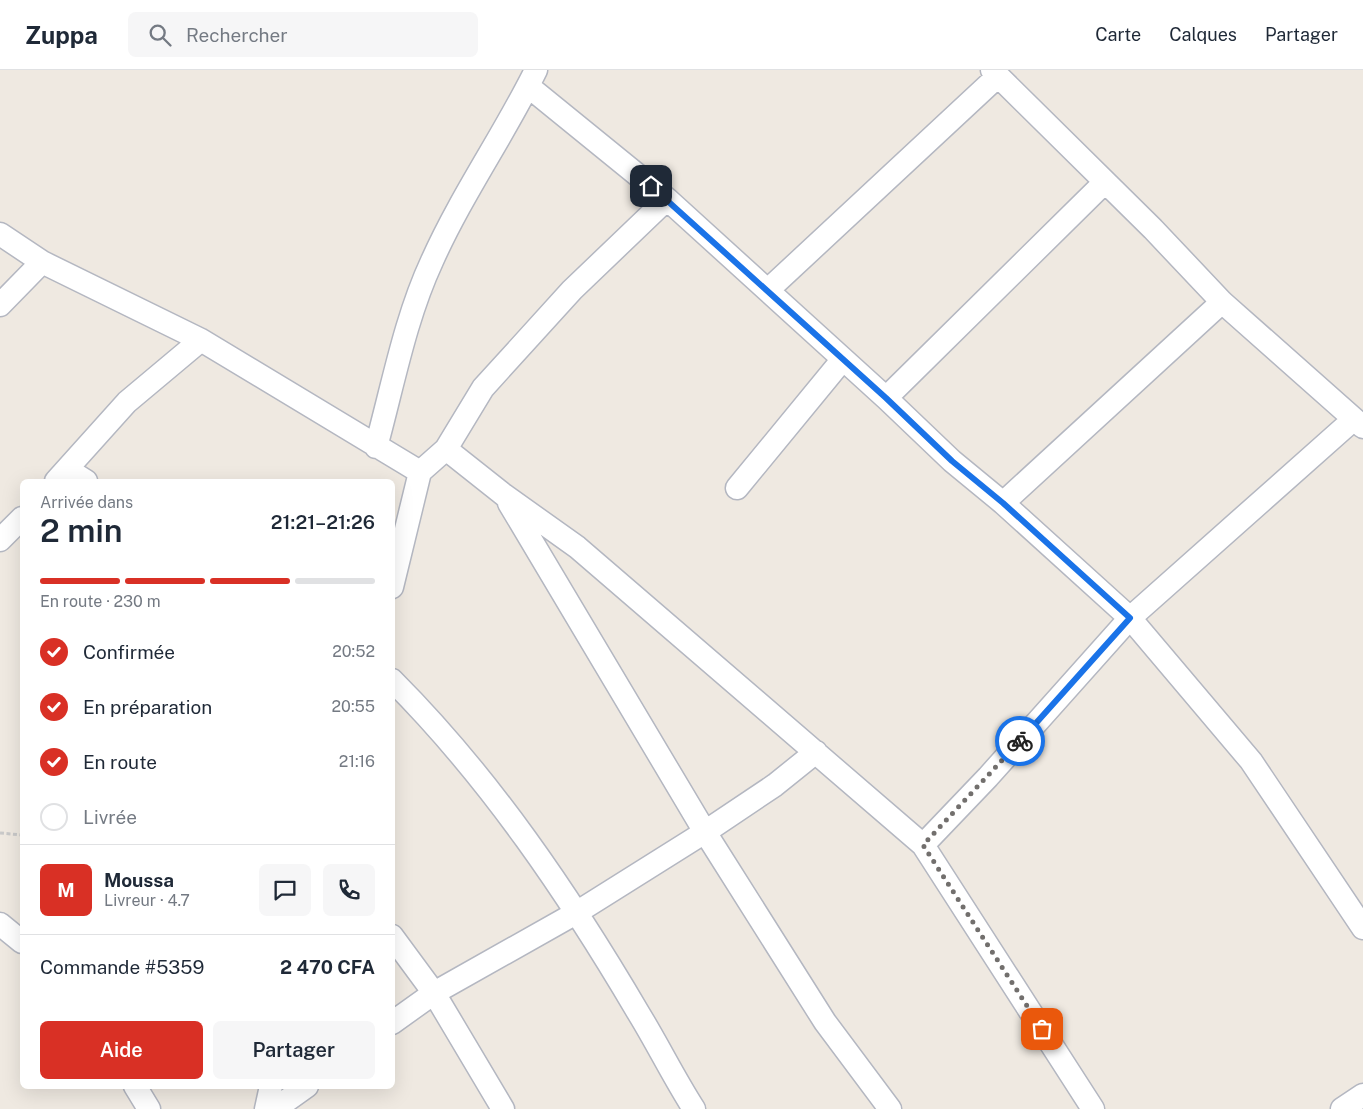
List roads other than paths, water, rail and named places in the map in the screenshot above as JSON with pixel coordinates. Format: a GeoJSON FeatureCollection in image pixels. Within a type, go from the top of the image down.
{"type":"FeatureCollection","features":[{"type":"Feature","properties":{"kind":"street"},"geometry":{"type":"LineString","coordinates":[[768,290],[995,73],[1222,302],[1358,423],[1130,618],[988,777],[923,845]]}},
{"type":"Feature","properties":{"kind":"street"},"geometry":{"type":"LineString","coordinates":[[376,447],[414,306],[432,261],[469,187],[532,78],[768,290],[952,461],[1003,503],[1130,618],[1251,762],[1363,928]]}},
{"type":"Feature","properties":{"kind":"street"},"geometry":{"type":"LineString","coordinates":[[886,398],[1105,182]]}},
{"type":"Feature","properties":{"kind":"street"},"geometry":{"type":"LineString","coordinates":[[395,575],[420,472],[446,449],[483,388],[572,290],[667,199]]}},
{"type":"Feature","properties":{"kind":"street"},"geometry":{"type":"LineString","coordinates":[[0,234],[42,262],[201,340],[420,472]]}},
{"type":"Feature","properties":{"kind":"street"},"geometry":{"type":"LineString","coordinates":[[0,305],[42,262]]}},
{"type":"Feature","properties":{"kind":"street"},"geometry":{"type":"LineString","coordinates":[[1003,503],[1222,302]]}},
{"type":"Feature","properties":{"kind":"street"},"geometry":{"type":"LineString","coordinates":[[70,477],[127,402],[201,340]]}},
{"type":"Feature","properties":{"kind":"street"},"geometry":{"type":"LineString","coordinates":[[737,488],[843,359]]}},
{"type":"Feature","properties":{"kind":"street"},"geometry":{"type":"LineString","coordinates":[[446,449],[504,495],[584,553],[923,845],[1093,1109]]}},
{"type":"Feature","properties":{"kind":"street"},"geometry":{"type":"LineString","coordinates":[[504,495],[705,832],[825,1022],[890,1109]]}},
{"type":"Feature","properties":{"kind":"street"},"geometry":{"type":"LineString","coordinates":[[0,540],[20,520]]}},
{"type":"Feature","properties":{"kind":"street"},"geometry":{"type":"LineString","coordinates":[[395,683],[422,709],[460,754],[524,838],[576,913],[639,1013],[694,1109]]}},
{"type":"Feature","properties":{"kind":"street"},"geometry":{"type":"LineString","coordinates":[[395,1021],[434,993],[576,913],[705,832],[775,785],[816,752]]}},
{"type":"Feature","properties":{"kind":"street"},"geometry":{"type":"LineString","coordinates":[[0,924],[20,940]]}},
{"type":"Feature","properties":{"kind":"street"},"geometry":{"type":"LineString","coordinates":[[395,940],[434,993],[504,1109]]}},
{"type":"Feature","properties":{"kind":"street"},"geometry":{"type":"LineString","coordinates":[[137,1089],[149,1109]]}},
{"type":"Feature","properties":{"kind":"street"},"geometry":{"type":"LineString","coordinates":[[266,1109],[270,1089]]}},
{"type":"Feature","properties":{"kind":"street"},"geometry":{"type":"LineString","coordinates":[[275,1109],[302,1089]]}},
{"type":"Feature","properties":{"kind":"street"},"geometry":{"type":"LineString","coordinates":[[1342,1109],[1363,1095]]}}]}
